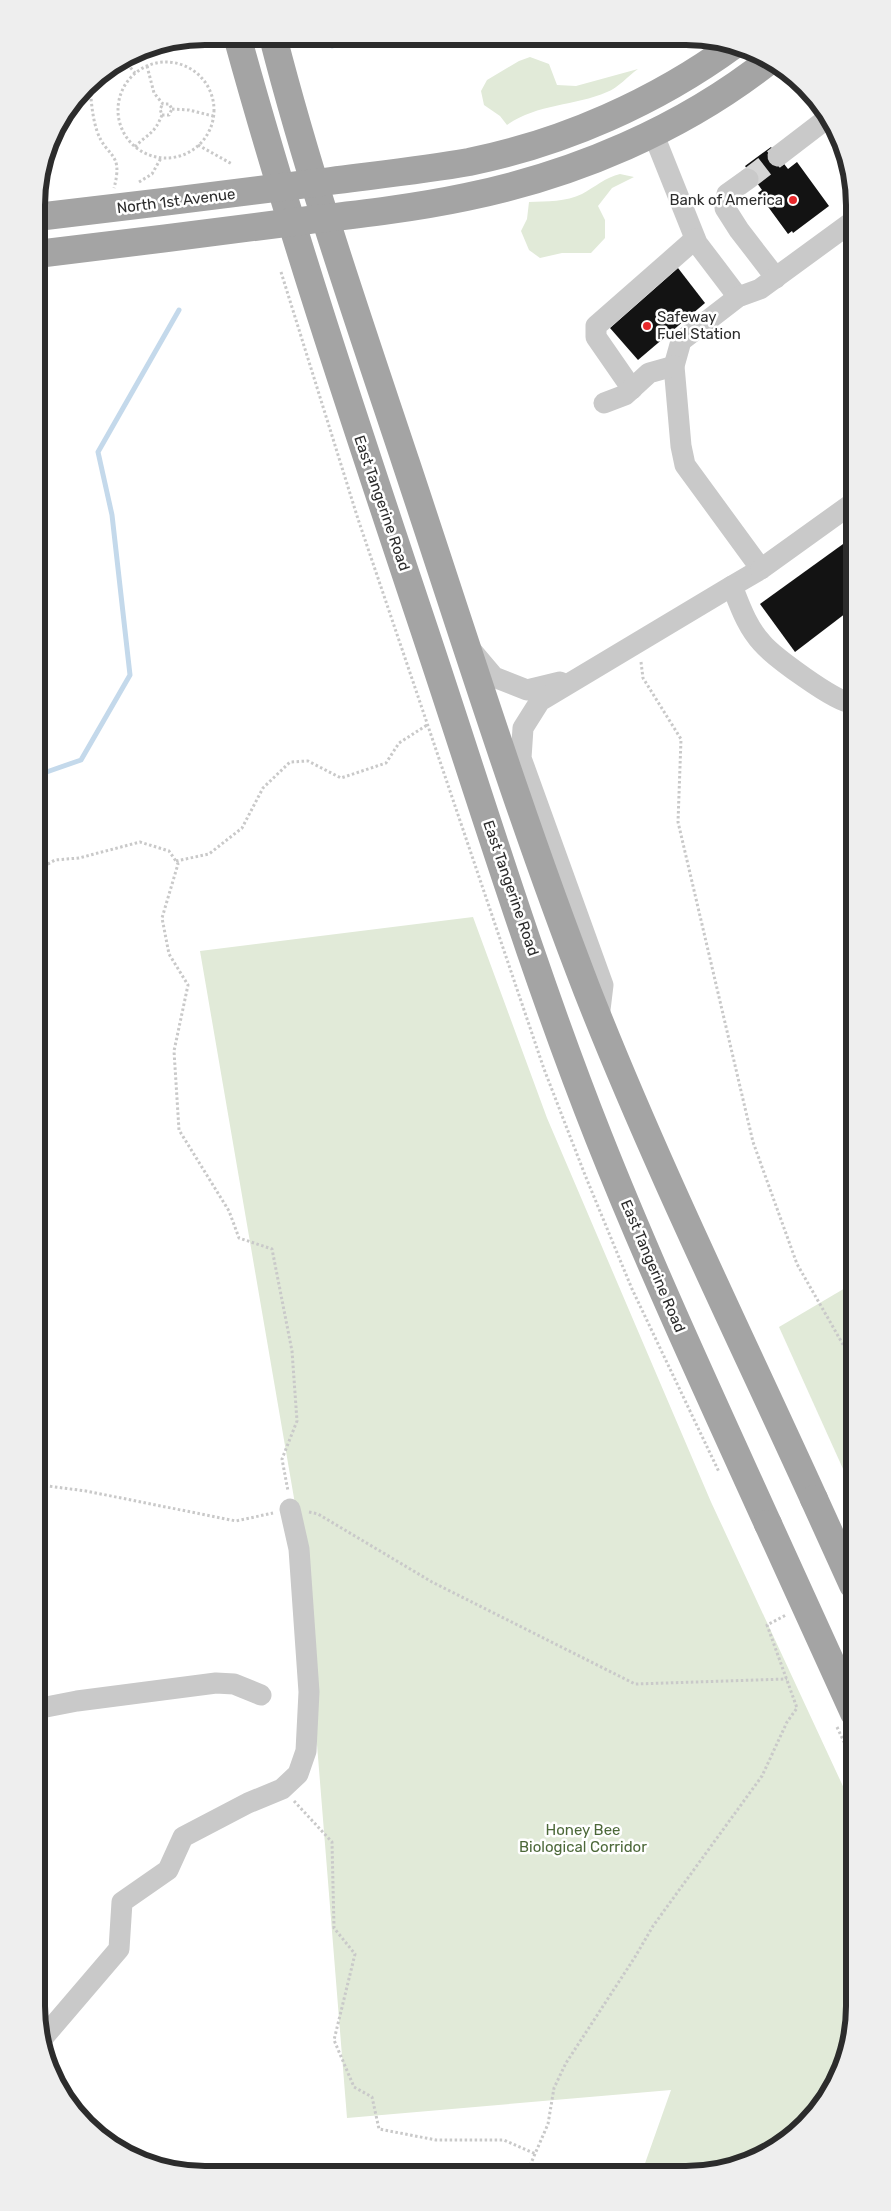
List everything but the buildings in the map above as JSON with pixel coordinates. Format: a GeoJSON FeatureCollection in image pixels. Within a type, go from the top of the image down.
{"type":"FeatureCollection","features":[{"type":"Feature","properties":{"kind":"main road","name":"East Tangerine Road"},"geometry":{"type":"LineString","coordinates":[[240,45],[280,188],[333,357],[514,900],[576,1078],[634,1225],[846,1695]]}},
{"type":"Feature","properties":{"kind":"main road"},"geometry":{"type":"LineString","coordinates":[[275,45],[326,218],[466,644],[554,902],[599,1018],[666,1175],[846,1570]]}},
{"type":"Feature","properties":{"kind":"main road","name":"North 1st Avenue"},"geometry":{"type":"LineString","coordinates":[[45,216],[280,188],[470,161],[553,139],[606,118],[639,102],[726,51]]}},
{"type":"Feature","properties":{"kind":"main road"},"geometry":{"type":"LineString","coordinates":[[45,253],[291,223],[426,204],[496,190],[588,162],[653,133],[731,88],[763,65]]}},
{"type":"Feature","properties":{"kind":"street"},"geometry":{"type":"LineString","coordinates":[[778,156],[819,125]]}},
{"type":"Feature","properties":{"kind":"street"},"geometry":{"type":"LineString","coordinates":[[653,133],[695,239],[738,297]]}},
{"type":"Feature","properties":{"kind":"street"},"geometry":{"type":"LineString","coordinates":[[748,179],[727,194],[725,208],[739,230],[776,278]]}},
{"type":"Feature","properties":{"kind":"street"},"geometry":{"type":"LineString","coordinates":[[761,569],[685,465],[681,446],[674,366],[681,342],[738,297],[760,289],[846,226]]}},
{"type":"Feature","properties":{"kind":"street"},"geometry":{"type":"LineString","coordinates":[[632,389],[596,337],[596,326],[695,239]]}},
{"type":"Feature","properties":{"kind":"street"},"geometry":{"type":"LineString","coordinates":[[604,403],[625,395],[649,373],[674,366]]}},
{"type":"Feature","properties":{"kind":"street"},"geometry":{"type":"LineString","coordinates":[[599,1018],[603,984],[521,758],[523,728],[540,701],[761,569],[846,507]]}},
{"type":"Feature","properties":{"kind":"street"},"geometry":{"type":"LineString","coordinates":[[732,586],[746,621],[762,644],[824,691],[846,701]]}},
{"type":"Feature","properties":{"kind":"street"},"geometry":{"type":"LineString","coordinates":[[466,644],[494,678],[527,690],[580,677]]}},
{"type":"Feature","properties":{"kind":"street"},"geometry":{"type":"LineString","coordinates":[[47,2033],[119,1949],[122,1902],[168,1870],[183,1837],[248,1802],[282,1789],[298,1774],[306,1750],[309,1692],[299,1549],[290,1509]]}},
{"type":"Feature","properties":{"kind":"street"},"geometry":{"type":"LineString","coordinates":[[45,1707],[77,1700],[216,1683],[234,1684],[260,1695]]}},
{"type":"Feature","properties":{"kind":"path"},"geometry":{"type":"LineString","coordinates":[[172,62],[188,67],[207,86],[211,95],[213,116],[207,134],[198,146],[185,154],[161,158],[146,154],[135,147],[122,130],[118,114],[122,91],[135,73],[147,66],[172,62]]}},
{"type":"Feature","properties":{"kind":"path"},"geometry":{"type":"LineString","coordinates":[[128,65],[135,73]]}},
{"type":"Feature","properties":{"kind":"path"},"geometry":{"type":"LineString","coordinates":[[147,66],[154,93],[162,104]]}},
{"type":"Feature","properties":{"kind":"path"},"geometry":{"type":"LineString","coordinates":[[91,93],[97,132],[117,162],[118,169],[114,188],[123,186]]}},
{"type":"Feature","properties":{"kind":"path"},"geometry":{"type":"LineString","coordinates":[[135,147],[153,133],[162,115],[160,109],[162,104]]}},
{"type":"Feature","properties":{"kind":"path"},"geometry":{"type":"LineString","coordinates":[[162,104],[169,104],[172,109]]}},
{"type":"Feature","properties":{"kind":"path"},"geometry":{"type":"LineString","coordinates":[[172,109],[189,110],[213,116]]}},
{"type":"Feature","properties":{"kind":"path"},"geometry":{"type":"LineString","coordinates":[[162,115],[168,115],[172,109]]}},
{"type":"Feature","properties":{"kind":"path"},"geometry":{"type":"LineString","coordinates":[[198,146],[232,164]]}},
{"type":"Feature","properties":{"kind":"path"},"geometry":{"type":"LineString","coordinates":[[133,184],[152,174],[161,158]]}},
{"type":"Feature","properties":{"kind":"path"},"geometry":{"type":"LineString","coordinates":[[639,641],[643,678],[681,739],[678,822],[753,1142],[797,1264],[846,1351]]}},
{"type":"Feature","properties":{"kind":"path"},"geometry":{"type":"LineString","coordinates":[[176,861],[209,854],[242,828],[263,788],[290,762],[308,761],[342,778],[386,763],[399,743],[427,725]]}},
{"type":"Feature","properties":{"kind":"path"},"geometry":{"type":"LineString","coordinates":[[45,866],[55,860],[79,858],[140,842],[169,851],[178,864],[162,918],[169,954],[188,985],[174,1051],[180,1130],[229,1211],[239,1238],[272,1249],[292,1351],[297,1421],[282,1459],[290,1509]]}},
{"type":"Feature","properties":{"kind":"path"},"geometry":{"type":"LineString","coordinates":[[45,1486],[86,1491],[236,1521],[290,1509],[318,1514],[432,1582],[635,1684],[787,1679]]}},
{"type":"Feature","properties":{"kind":"path"},"geometry":{"type":"LineString","coordinates":[[530,2166],[548,2124],[554,2088],[566,2063],[635,1957],[652,1926],[762,1776],[786,1722],[797,1708],[767,1625],[793,1612]]}},
{"type":"Feature","properties":{"kind":"path"},"geometry":{"type":"LineString","coordinates":[[282,1789],[332,1842],[334,1928],[355,1954],[334,2040],[354,2087],[372,2096],[379,2130],[436,2140],[504,2140],[536,2154]]}},
{"type":"Feature","properties":{"kind":"green space"},"geometry":{"type":"Polygon","coordinates":[[[530,57],[549,64],[557,85],[576,86],[638,69],[619,85],[607,92],[595,97],[530,113],[507,125],[500,116],[484,105],[481,91],[487,80],[519,61],[530,57]]]}},
{"type":"Feature","properties":{"kind":"green space"},"geometry":{"type":"Polygon","coordinates":[[[620,174],[634,177],[612,188],[598,206],[605,220],[605,238],[591,253],[562,253],[540,258],[529,250],[521,231],[527,219],[529,202],[556,201],[576,197],[605,180],[620,174]]]}},
{"type":"Feature","properties":{"kind":"green space","name":"Honey Bee Biological Corridor"},"geometry":{"type":"Polygon","coordinates":[[[473,917],[547,1118],[711,1502],[846,1793],[846,2016],[841,2047],[825,2086],[799,2119],[766,2145],[747,2154],[707,2165],[644,2166],[671,2090],[347,2118],[300,1533],[200,951],[473,917]]]}},
{"type":"Feature","properties":{"kind":"green space"},"geometry":{"type":"Polygon","coordinates":[[[846,1288],[846,1475],[779,1327],[846,1288]]]}},
{"type":"Feature","properties":{"kind":"waterway"},"geometry":{"type":"LineString","coordinates":[[45,773],[81,760],[130,675],[112,515],[98,452],[179,310]]}},
{"type":"Feature","properties":{"kind":"tunnel"},"geometry":{"type":"LineString","coordinates":[[748,179],[778,156]]}},
{"type":"Feature","properties":{"kind":"place","name":"Bank of America"},"geometry":{"type":"Point","coordinates":[793,200]}},
{"type":"Feature","properties":{"kind":"place","name":"Safeway Fuel Station"},"geometry":{"type":"Point","coordinates":[647,326]}}]}
